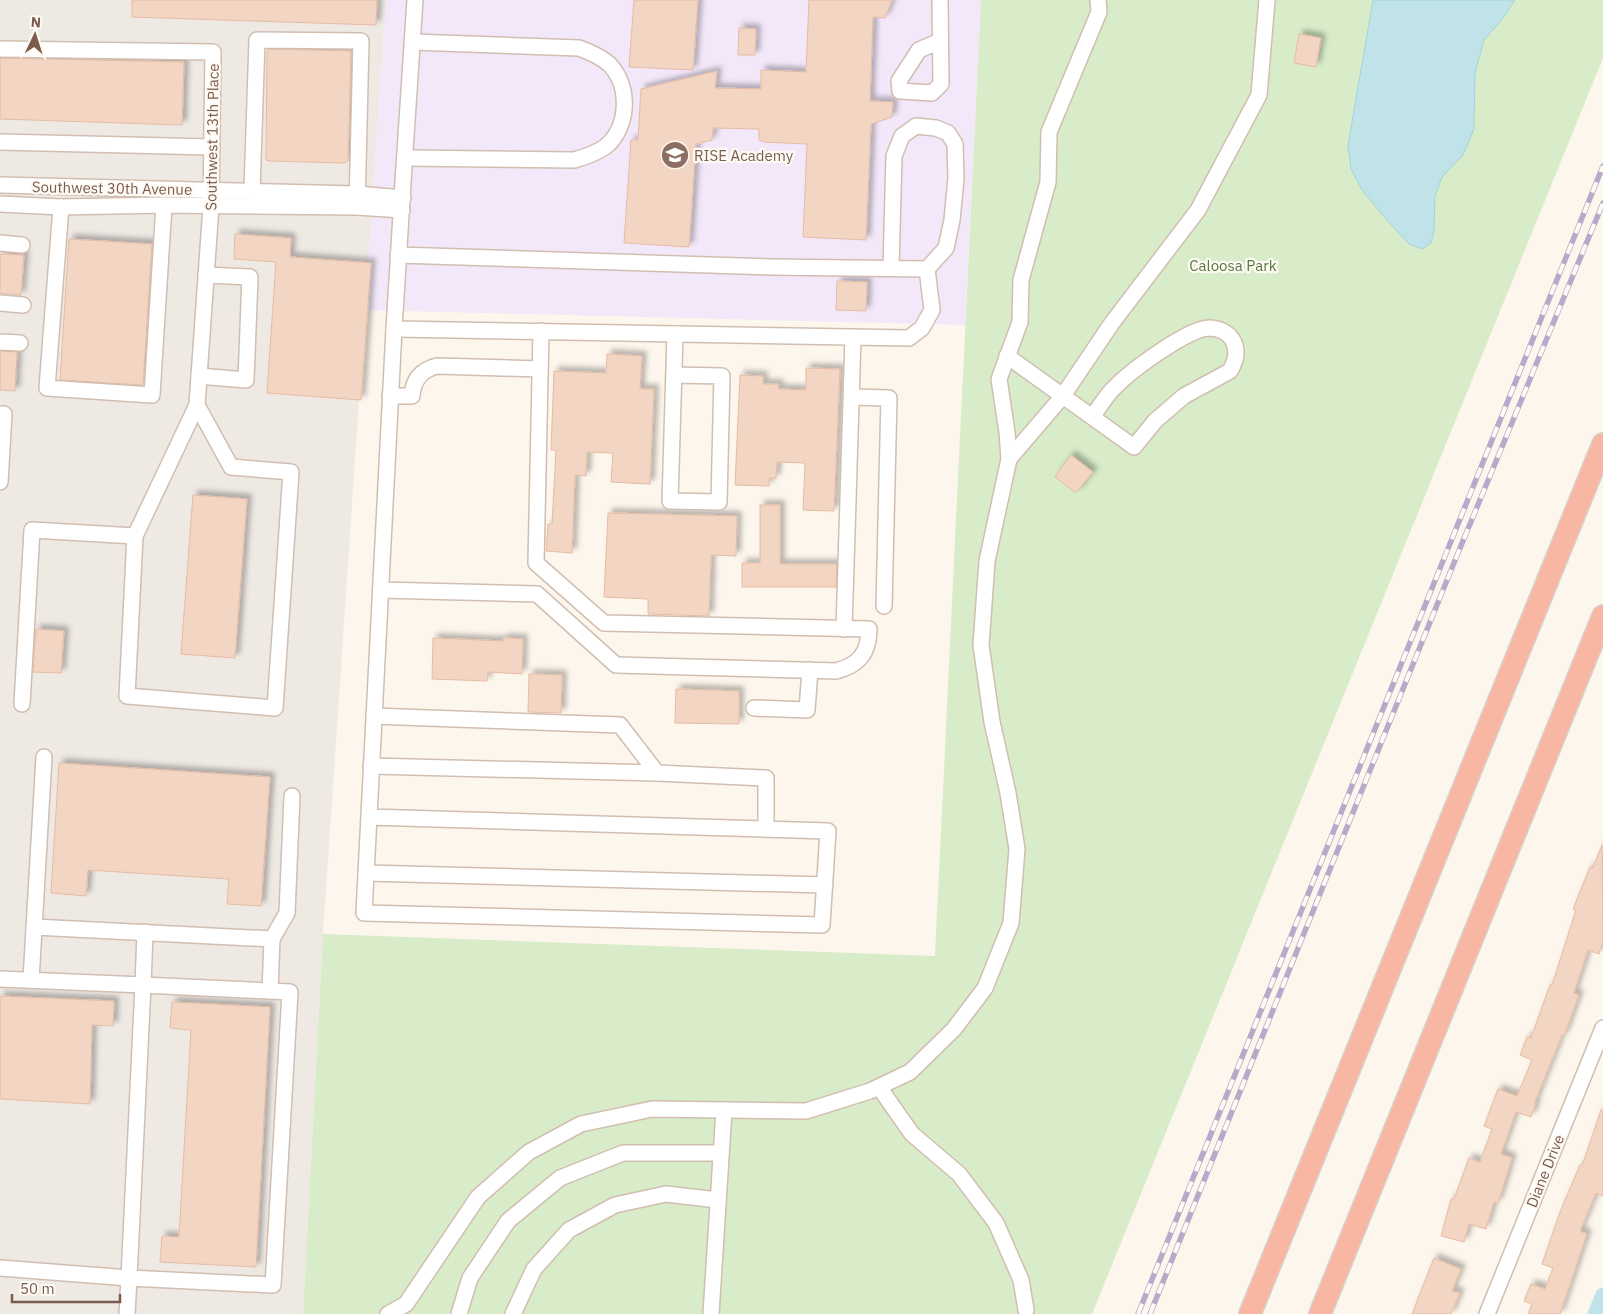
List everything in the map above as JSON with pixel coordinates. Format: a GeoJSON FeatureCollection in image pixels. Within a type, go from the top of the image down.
{"type":"FeatureCollection","features":[{"type":"Feature","properties":{"kind":"highway"},"geometry":{"type":"LineString","coordinates":[[1250,1314],[1603,444]]}},
{"type":"Feature","properties":{"kind":"highway"},"geometry":{"type":"LineString","coordinates":[[1320,1314],[1603,616]]}},
{"type":"Feature","properties":{"kind":"street"},"geometry":{"type":"LineString","coordinates":[[369,817],[828,831],[822,925],[364,913],[390,396],[415,0]]}},
{"type":"Feature","properties":{"kind":"street"},"geometry":{"type":"LineString","coordinates":[[940,0],[940,41]]}},
{"type":"Feature","properties":{"kind":"street"},"geometry":{"type":"LineString","coordinates":[[388,1314],[412,1309],[478,1197],[529,1152],[581,1124],[652,1109],[806,1111],[879,1087],[910,1072],[954,1029],[985,988],[1011,923],[1017,849],[1008,793],[992,722],[981,645],[987,561],[1009,459],[999,379],[1020,322],[1021,280],[1048,182],[1049,132],[1099,12],[1098,0]]}},
{"type":"Feature","properties":{"kind":"street"},"geometry":{"type":"LineString","coordinates":[[1009,459],[1062,397],[1112,323],[1198,210],[1259,95],[1267,0]]}},
{"type":"Feature","properties":{"kind":"street"},"geometry":{"type":"LineString","coordinates":[[252,191],[258,40],[361,41],[357,201]]}},
{"type":"Feature","properties":{"kind":"street"},"geometry":{"type":"LineString","coordinates":[[406,158],[574,160],[591,156],[606,146],[617,132],[624,115],[624,97],[620,80],[610,65],[596,54],[579,48],[413,42]]}},
{"type":"Feature","properties":{"kind":"street","name":"Southwest 13th Place"},"geometry":{"type":"LineString","coordinates":[[0,49],[213,52],[212,190],[197,404]]}},
{"type":"Feature","properties":{"kind":"street"},"geometry":{"type":"LineString","coordinates":[[394,329],[909,338],[922,328],[932,310],[927,270],[946,248],[952,220],[956,178],[955,144],[948,133],[936,128],[916,126],[902,136],[894,156],[891,268]]}},
{"type":"Feature","properties":{"kind":"street"},"geometry":{"type":"LineString","coordinates":[[0,142],[212,147]]}},
{"type":"Feature","properties":{"kind":"street","name":"Southwest 30th Avenue"},"geometry":{"type":"LineString","coordinates":[[0,185],[252,191],[402,204]]}},
{"type":"Feature","properties":{"kind":"street","name":"Southwest 30th Avenue"},"geometry":{"type":"LineString","coordinates":[[0,204],[61,207],[211,206],[357,201]]}},
{"type":"Feature","properties":{"kind":"street"},"geometry":{"type":"LineString","coordinates":[[61,207],[47,388],[152,395],[164,205]]}},
{"type":"Feature","properties":{"kind":"street"},"geometry":{"type":"LineString","coordinates":[[0,243],[22,245]]}},
{"type":"Feature","properties":{"kind":"street"},"geometry":{"type":"LineString","coordinates":[[398,255],[927,270]]}},
{"type":"Feature","properties":{"kind":"street"},"geometry":{"type":"LineString","coordinates":[[199,376],[246,380],[250,277],[206,275]]}},
{"type":"Feature","properties":{"kind":"street"},"geometry":{"type":"LineString","coordinates":[[0,303],[23,305]]}},
{"type":"Feature","properties":{"kind":"street"},"geometry":{"type":"LineString","coordinates":[[1007,356],[1134,447],[1155,422],[1184,396],[1230,371],[1235,364],[1237,356],[1236,347],[1226,333],[1219,329],[1202,329],[1160,351],[1115,386],[1092,416]]}},
{"type":"Feature","properties":{"kind":"street"},"geometry":{"type":"LineString","coordinates":[[380,590],[537,594],[616,665],[836,671],[848,668],[858,662],[865,652],[869,641],[869,629],[604,623],[536,563],[541,331]]}},
{"type":"Feature","properties":{"kind":"street"},"geometry":{"type":"LineString","coordinates":[[674,375],[722,376],[719,502],[670,502],[675,334]]}},
{"type":"Feature","properties":{"kind":"street"},"geometry":{"type":"LineString","coordinates":[[844,629],[854,337]]}},
{"type":"Feature","properties":{"kind":"street"},"geometry":{"type":"LineString","coordinates":[[0,342],[20,344]]}},
{"type":"Feature","properties":{"kind":"street"},"geometry":{"type":"LineString","coordinates":[[390,396],[412,396],[416,380],[421,373],[428,368],[437,366],[540,369]]}},
{"type":"Feature","properties":{"kind":"street"},"geometry":{"type":"LineString","coordinates":[[852,397],[889,398],[884,606]]}},
{"type":"Feature","properties":{"kind":"street"},"geometry":{"type":"LineString","coordinates":[[197,404],[231,468],[290,472],[275,708],[127,696],[136,536],[197,404]]}},
{"type":"Feature","properties":{"kind":"street"},"geometry":{"type":"LineString","coordinates":[[0,414],[4,414],[0,482]]}},
{"type":"Feature","properties":{"kind":"street"},"geometry":{"type":"LineString","coordinates":[[22,704],[32,530],[136,536]]}},
{"type":"Feature","properties":{"kind":"street"},"geometry":{"type":"LineString","coordinates":[[754,708],[807,710],[810,670]]}},
{"type":"Feature","properties":{"kind":"street"},"geometry":{"type":"LineString","coordinates":[[374,716],[620,725],[657,773]]}},
{"type":"Feature","properties":{"kind":"street"},"geometry":{"type":"LineString","coordinates":[[31,980],[44,757]]}},
{"type":"Feature","properties":{"kind":"street"},"geometry":{"type":"LineString","coordinates":[[371,766],[657,773],[766,778],[766,829]]}},
{"type":"Feature","properties":{"kind":"street"},"geometry":{"type":"LineString","coordinates":[[270,991],[272,938],[287,913],[292,796]]}},
{"type":"Feature","properties":{"kind":"street"},"geometry":{"type":"LineString","coordinates":[[366,873],[824,885]]}},
{"type":"Feature","properties":{"kind":"street"},"geometry":{"type":"LineString","coordinates":[[34,927],[272,938]]}},
{"type":"Feature","properties":{"kind":"street"},"geometry":{"type":"LineString","coordinates":[[127,1314],[145,932]]}},
{"type":"Feature","properties":{"kind":"street"},"geometry":{"type":"LineString","coordinates":[[0,979],[290,992],[273,1285],[129,1278],[0,1268]]}},
{"type":"Feature","properties":{"kind":"street","name":"Diane Drive"},"geometry":{"type":"LineString","coordinates":[[1487,1314],[1603,1028]]}},
{"type":"Feature","properties":{"kind":"street"},"geometry":{"type":"LineString","coordinates":[[879,1087],[912,1134],[959,1174],[996,1223],[1021,1280],[1026,1310]]}},
{"type":"Feature","properties":{"kind":"street"},"geometry":{"type":"LineString","coordinates":[[710,1314],[724,1110]]}},
{"type":"Feature","properties":{"kind":"street"},"geometry":{"type":"LineString","coordinates":[[459,1314],[470,1278],[508,1221],[560,1178],[623,1152],[721,1153]]}},
{"type":"Feature","properties":{"kind":"street"},"geometry":{"type":"LineString","coordinates":[[513,1314],[534,1268],[569,1230],[615,1205],[666,1194],[718,1200]]}},
{"type":"Feature","properties":{"kind":"shaded area"},"geometry":{"type":"Polygon","coordinates":[[[0,0],[386,0],[323,934],[303,1314],[0,1314],[0,0]]]}},
{"type":"Feature","properties":{"kind":"shaded area","name":"RISE Academy"},"geometry":{"type":"Polygon","coordinates":[[[386,0],[981,0],[965,325],[365,310],[386,0]]]}},
{"type":"Feature","properties":{"kind":"green space","name":"Caloosa Park"},"geometry":{"type":"Polygon","coordinates":[[[981,0],[1603,0],[1603,58],[1092,1314],[303,1314],[323,934],[935,956],[981,0]]]}},
{"type":"Feature","properties":{"kind":"water"},"geometry":{"type":"Polygon","coordinates":[[[1373,0],[1515,0],[1503,18],[1484,40],[1475,73],[1474,129],[1463,155],[1442,177],[1435,196],[1434,230],[1431,243],[1422,249],[1409,244],[1386,219],[1362,190],[1351,169],[1348,145],[1373,0]]]}},
{"type":"Feature","properties":{"kind":"building"},"geometry":{"type":"Polygon","coordinates":[[[132,0],[377,0],[376,25],[132,17],[132,0]]]}},
{"type":"Feature","properties":{"kind":"building"},"geometry":{"type":"Polygon","coordinates":[[[634,0],[698,0],[693,70],[629,67],[634,0]]]}},
{"type":"Feature","properties":{"kind":"building"},"geometry":{"type":"Polygon","coordinates":[[[809,0],[892,0],[885,18],[873,17],[870,101],[893,102],[892,117],[871,124],[866,240],[803,237],[807,144],[764,142],[759,140],[759,129],[713,128],[712,140],[696,144],[689,247],[624,243],[631,140],[638,140],[641,89],[717,71],[715,88],[761,89],[761,70],[806,72],[809,0]]]}},
{"type":"Feature","properties":{"kind":"building"},"geometry":{"type":"Polygon","coordinates":[[[739,28],[756,29],[755,55],[738,55],[739,28]]]}},
{"type":"Feature","properties":{"kind":"building"},"geometry":{"type":"Polygon","coordinates":[[[1299,34],[1321,38],[1316,67],[1294,63],[1299,34]]]}},
{"type":"Feature","properties":{"kind":"building"},"geometry":{"type":"Polygon","coordinates":[[[269,49],[351,51],[348,161],[344,163],[266,160],[267,53],[269,49]]]}},
{"type":"Feature","properties":{"kind":"building"},"geometry":{"type":"Polygon","coordinates":[[[0,58],[184,62],[182,125],[0,119],[0,58]]]}},
{"type":"Feature","properties":{"kind":"building"},"geometry":{"type":"Polygon","coordinates":[[[235,234],[291,238],[290,257],[371,263],[361,400],[267,393],[276,262],[234,259],[235,234]]]}},
{"type":"Feature","properties":{"kind":"building"},"geometry":{"type":"Polygon","coordinates":[[[69,239],[152,244],[143,385],[60,380],[69,239]]]}},
{"type":"Feature","properties":{"kind":"building"},"geometry":{"type":"Polygon","coordinates":[[[0,254],[24,255],[21,295],[0,293],[0,254]]]}},
{"type":"Feature","properties":{"kind":"building"},"geometry":{"type":"Polygon","coordinates":[[[837,281],[867,282],[866,311],[836,310],[837,281]]]}},
{"type":"Feature","properties":{"kind":"building"},"geometry":{"type":"Polygon","coordinates":[[[0,351],[17,352],[15,391],[0,390],[0,351]]]}},
{"type":"Feature","properties":{"kind":"building"},"geometry":{"type":"Polygon","coordinates":[[[607,354],[642,356],[640,389],[654,389],[650,484],[611,482],[613,453],[587,452],[586,476],[575,475],[572,553],[546,551],[548,524],[552,524],[556,450],[551,450],[554,371],[606,373],[607,354]]]}},
{"type":"Feature","properties":{"kind":"building"},"geometry":{"type":"Polygon","coordinates":[[[806,368],[840,369],[834,511],[803,510],[805,463],[777,462],[776,478],[769,478],[769,486],[735,485],[740,375],[763,376],[763,384],[779,384],[778,389],[806,390],[806,368]]]}},
{"type":"Feature","properties":{"kind":"building"},"geometry":{"type":"Polygon","coordinates":[[[1071,455],[1093,472],[1076,493],[1055,477],[1071,455]]]}},
{"type":"Feature","properties":{"kind":"building"},"geometry":{"type":"Polygon","coordinates":[[[193,495],[247,499],[235,658],[181,654],[193,495]]]}},
{"type":"Feature","properties":{"kind":"building"},"geometry":{"type":"Polygon","coordinates":[[[760,505],[780,505],[780,564],[837,564],[836,587],[742,587],[742,563],[760,563],[760,505]]]}},
{"type":"Feature","properties":{"kind":"building"},"geometry":{"type":"Polygon","coordinates":[[[608,513],[737,516],[736,556],[711,555],[709,616],[648,614],[648,599],[604,597],[608,513]]]}},
{"type":"Feature","properties":{"kind":"building"},"geometry":{"type":"Polygon","coordinates":[[[36,629],[64,631],[61,673],[33,672],[36,629]]]}},
{"type":"Feature","properties":{"kind":"building"},"geometry":{"type":"Polygon","coordinates":[[[433,638],[503,641],[503,638],[523,639],[522,674],[488,672],[487,681],[432,679],[433,638]]]}},
{"type":"Feature","properties":{"kind":"building"},"geometry":{"type":"Polygon","coordinates":[[[529,674],[562,675],[561,713],[528,712],[529,674]]]}},
{"type":"Feature","properties":{"kind":"building"},"geometry":{"type":"Polygon","coordinates":[[[676,689],[739,691],[739,724],[675,723],[676,689]]]}},
{"type":"Feature","properties":{"kind":"building"},"geometry":{"type":"Polygon","coordinates":[[[59,763],[270,777],[261,906],[227,904],[229,879],[88,870],[86,896],[51,893],[59,763]]]}},
{"type":"Feature","properties":{"kind":"building"},"geometry":{"type":"Polygon","coordinates":[[[1602,845],[1603,940],[1599,954],[1588,950],[1574,993],[1579,995],[1564,1036],[1562,1035],[1535,1102],[1531,1117],[1516,1112],[1501,1154],[1512,1158],[1498,1203],[1494,1202],[1486,1229],[1469,1224],[1464,1242],[1441,1236],[1451,1199],[1454,1199],[1469,1158],[1480,1162],[1492,1129],[1484,1126],[1498,1089],[1517,1096],[1532,1060],[1520,1055],[1527,1037],[1531,1038],[1550,985],[1552,985],[1576,910],[1573,909],[1590,867],[1593,868],[1602,845]]]}},
{"type":"Feature","properties":{"kind":"building"},"geometry":{"type":"Polygon","coordinates":[[[0,996],[114,1001],[113,1026],[92,1025],[90,1104],[0,1099],[0,996]]]}},
{"type":"Feature","properties":{"kind":"building"},"geometry":{"type":"Polygon","coordinates":[[[172,1002],[270,1007],[256,1267],[160,1262],[162,1236],[179,1237],[191,1030],[170,1028],[172,1002]]]}},
{"type":"Feature","properties":{"kind":"building"},"geometry":{"type":"Polygon","coordinates":[[[1601,1110],[1603,1110],[1603,1196],[1596,1193],[1580,1231],[1587,1234],[1560,1314],[1528,1314],[1532,1304],[1524,1301],[1531,1284],[1545,1289],[1553,1268],[1542,1264],[1560,1212],[1580,1165],[1582,1166],[1601,1110]]]}},
{"type":"Feature","properties":{"kind":"building"},"geometry":{"type":"Polygon","coordinates":[[[1434,1258],[1461,1269],[1452,1291],[1460,1293],[1451,1314],[1412,1314],[1434,1258]]]}},
{"type":"Feature","properties":{"kind":"waterway"},"geometry":{"type":"LineString","coordinates":[[1595,1314],[1603,1295]]}},
{"type":"Feature","properties":{"kind":"railway"},"geometry":{"type":"LineString","coordinates":[[1138,1314],[1603,166]]}},
{"type":"Feature","properties":{"kind":"railway"},"geometry":{"type":"LineString","coordinates":[[1150,1314],[1458,553],[1603,203]]}},
{"type":"Feature","properties":{"kind":"place","name":"RISE Academy"},"geometry":{"type":"Point","coordinates":[675,155]}}]}
